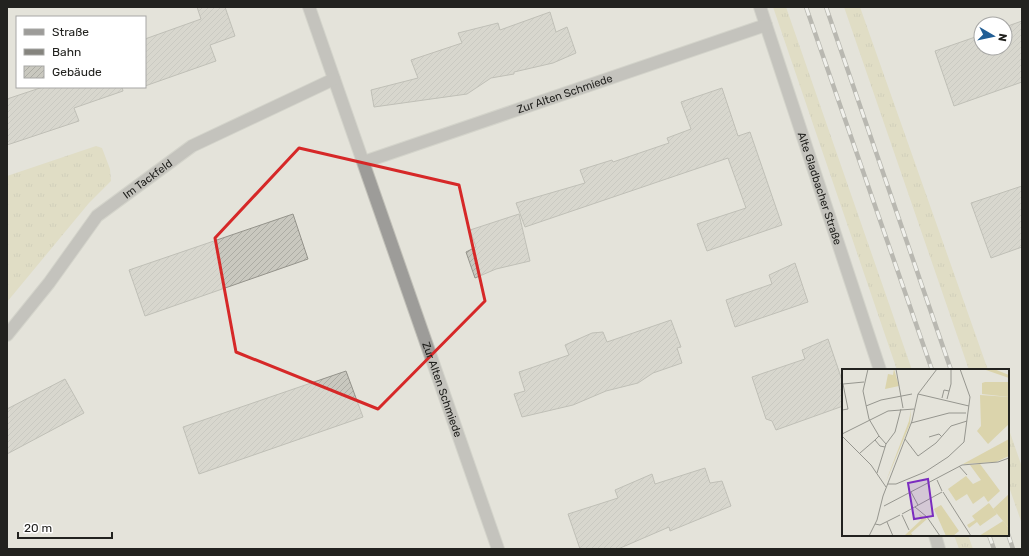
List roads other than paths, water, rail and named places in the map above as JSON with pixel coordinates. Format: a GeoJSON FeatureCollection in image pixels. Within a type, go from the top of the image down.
{"type":"FeatureCollection","features":[{"type":"Feature","properties":{"kind":"street","name":"Zur Alten Schmiede"},"geometry":{"type":"LineString","coordinates":[[309,7],[498,549]]}},
{"type":"Feature","properties":{"kind":"street","name":"Alte Gladbacher Straße"},"geometry":{"type":"LineString","coordinates":[[760,7],[880,369]]}},
{"type":"Feature","properties":{"kind":"street","name":"Zur Alten Schmiede"},"geometry":{"type":"LineString","coordinates":[[364,162],[766,25]]}},
{"type":"Feature","properties":{"kind":"street","name":"Im Tackfeld"},"geometry":{"type":"LineString","coordinates":[[7,335],[49,283],[97,216],[192,146],[334,79]]}},
{"type":"Feature","properties":{"kind":"street"},"geometry":{"type":"LineString","coordinates":[[935,536],[939,549]]}},
{"type":"Feature","properties":{"kind":"railway"},"geometry":{"type":"LineString","coordinates":[[806,7],[932,369]]}},
{"type":"Feature","properties":{"kind":"railway"},"geometry":{"type":"LineString","coordinates":[[826,7],[951,369]]}},
{"type":"Feature","properties":{"kind":"railway"},"geometry":{"type":"LineString","coordinates":[[989,536],[994,549]]}},
{"type":"Feature","properties":{"kind":"railway"},"geometry":{"type":"LineString","coordinates":[[1009,536],[1013,549]]}}]}
